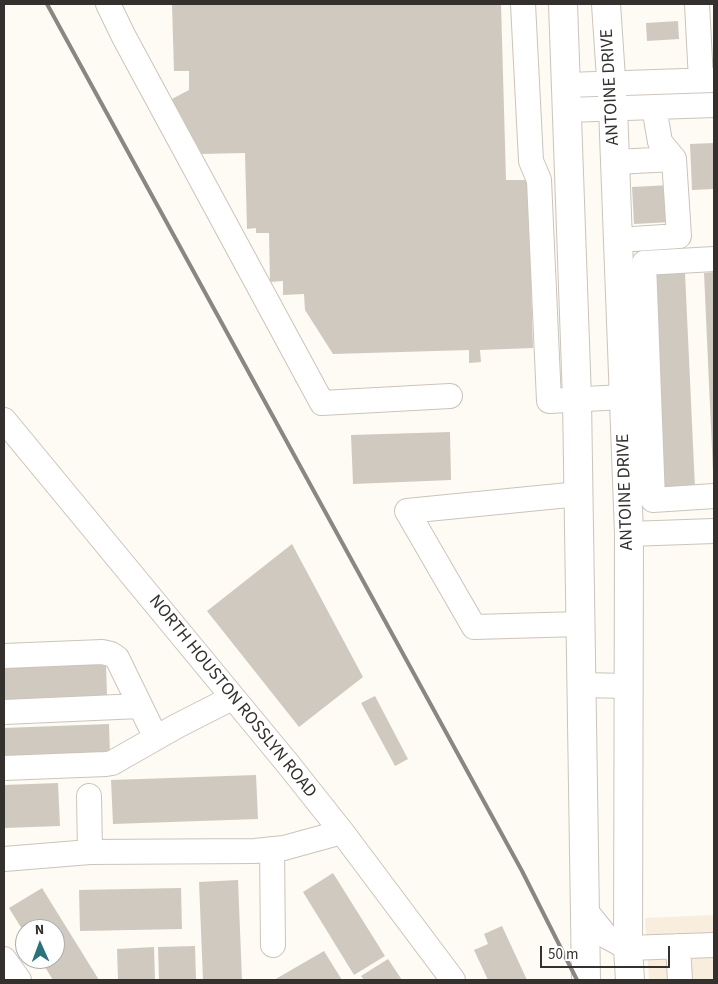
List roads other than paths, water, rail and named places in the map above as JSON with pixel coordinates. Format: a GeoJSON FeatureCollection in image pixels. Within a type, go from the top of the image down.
{"type":"FeatureCollection","features":[{"type":"Feature","properties":{"kind":"main road"},"geometry":{"type":"LineString","coordinates":[[563,4],[577,399],[586,980]]}},
{"type":"Feature","properties":{"kind":"main road","name":"ANTOINE DRIVE"},"geometry":{"type":"LineString","coordinates":[[606,4],[616,162],[628,534],[628,948],[630,980]]}},
{"type":"Feature","properties":{"kind":"street"},"geometry":{"type":"LineString","coordinates":[[108,4],[322,403],[450,396]]}},
{"type":"Feature","properties":{"kind":"street"},"geometry":{"type":"LineString","coordinates":[[523,4],[531,161],[539,180],[549,400],[623,397]]}},
{"type":"Feature","properties":{"kind":"street"},"geometry":{"type":"LineString","coordinates":[[567,97],[612,96],[707,80],[697,4]]}},
{"type":"Feature","properties":{"kind":"street"},"geometry":{"type":"LineString","coordinates":[[612,96],[654,107],[714,105]]}},
{"type":"Feature","properties":{"kind":"street"},"geometry":{"type":"LineString","coordinates":[[618,240],[679,236],[674,159],[660,142],[654,107]]}},
{"type":"Feature","properties":{"kind":"street"},"geometry":{"type":"LineString","coordinates":[[616,162],[674,159]]}},
{"type":"Feature","properties":{"kind":"street"},"geometry":{"type":"LineString","coordinates":[[714,259],[644,263],[653,500],[714,496]]}},
{"type":"Feature","properties":{"kind":"street","name":"NORTH HOUSTON ROSSLYN ROAD"},"geometry":{"type":"LineString","coordinates":[[4,420],[288,764],[342,832],[453,980]]}},
{"type":"Feature","properties":{"kind":"street"},"geometry":{"type":"LineString","coordinates":[[579,494],[407,511],[474,627],[581,624]]}},
{"type":"Feature","properties":{"kind":"street"},"geometry":{"type":"LineString","coordinates":[[628,534],[714,531]]}},
{"type":"Feature","properties":{"kind":"street"},"geometry":{"type":"LineString","coordinates":[[4,656],[102,652],[111,654],[117,658],[156,738]]}},
{"type":"Feature","properties":{"kind":"street"},"geometry":{"type":"LineString","coordinates":[[582,686],[628,686]]}},
{"type":"Feature","properties":{"kind":"street"},"geometry":{"type":"LineString","coordinates":[[4,768],[106,764],[232,698]]}},
{"type":"Feature","properties":{"kind":"street"},"geometry":{"type":"LineString","coordinates":[[4,712],[140,706]]}},
{"type":"Feature","properties":{"kind":"street"},"geometry":{"type":"LineString","coordinates":[[89,796],[90,852]]}},
{"type":"Feature","properties":{"kind":"street"},"geometry":{"type":"LineString","coordinates":[[4,859],[90,852],[272,849],[284,848],[342,832]]}},
{"type":"Feature","properties":{"kind":"street"},"geometry":{"type":"LineString","coordinates":[[272,849],[273,945]]}},
{"type":"Feature","properties":{"kind":"street"},"geometry":{"type":"LineString","coordinates":[[585,910],[606,936],[628,948],[714,945]]}},
{"type":"Feature","properties":{"kind":"street"},"geometry":{"type":"LineString","coordinates":[[678,946],[680,980]]}},
{"type":"Feature","properties":{"kind":"street"},"geometry":{"type":"LineString","coordinates":[[4,959],[19,980]]}},
{"type":"Feature","properties":{"kind":"railway"},"geometry":{"type":"LineString","coordinates":[[47,4],[522,871],[577,980]]}}]}
